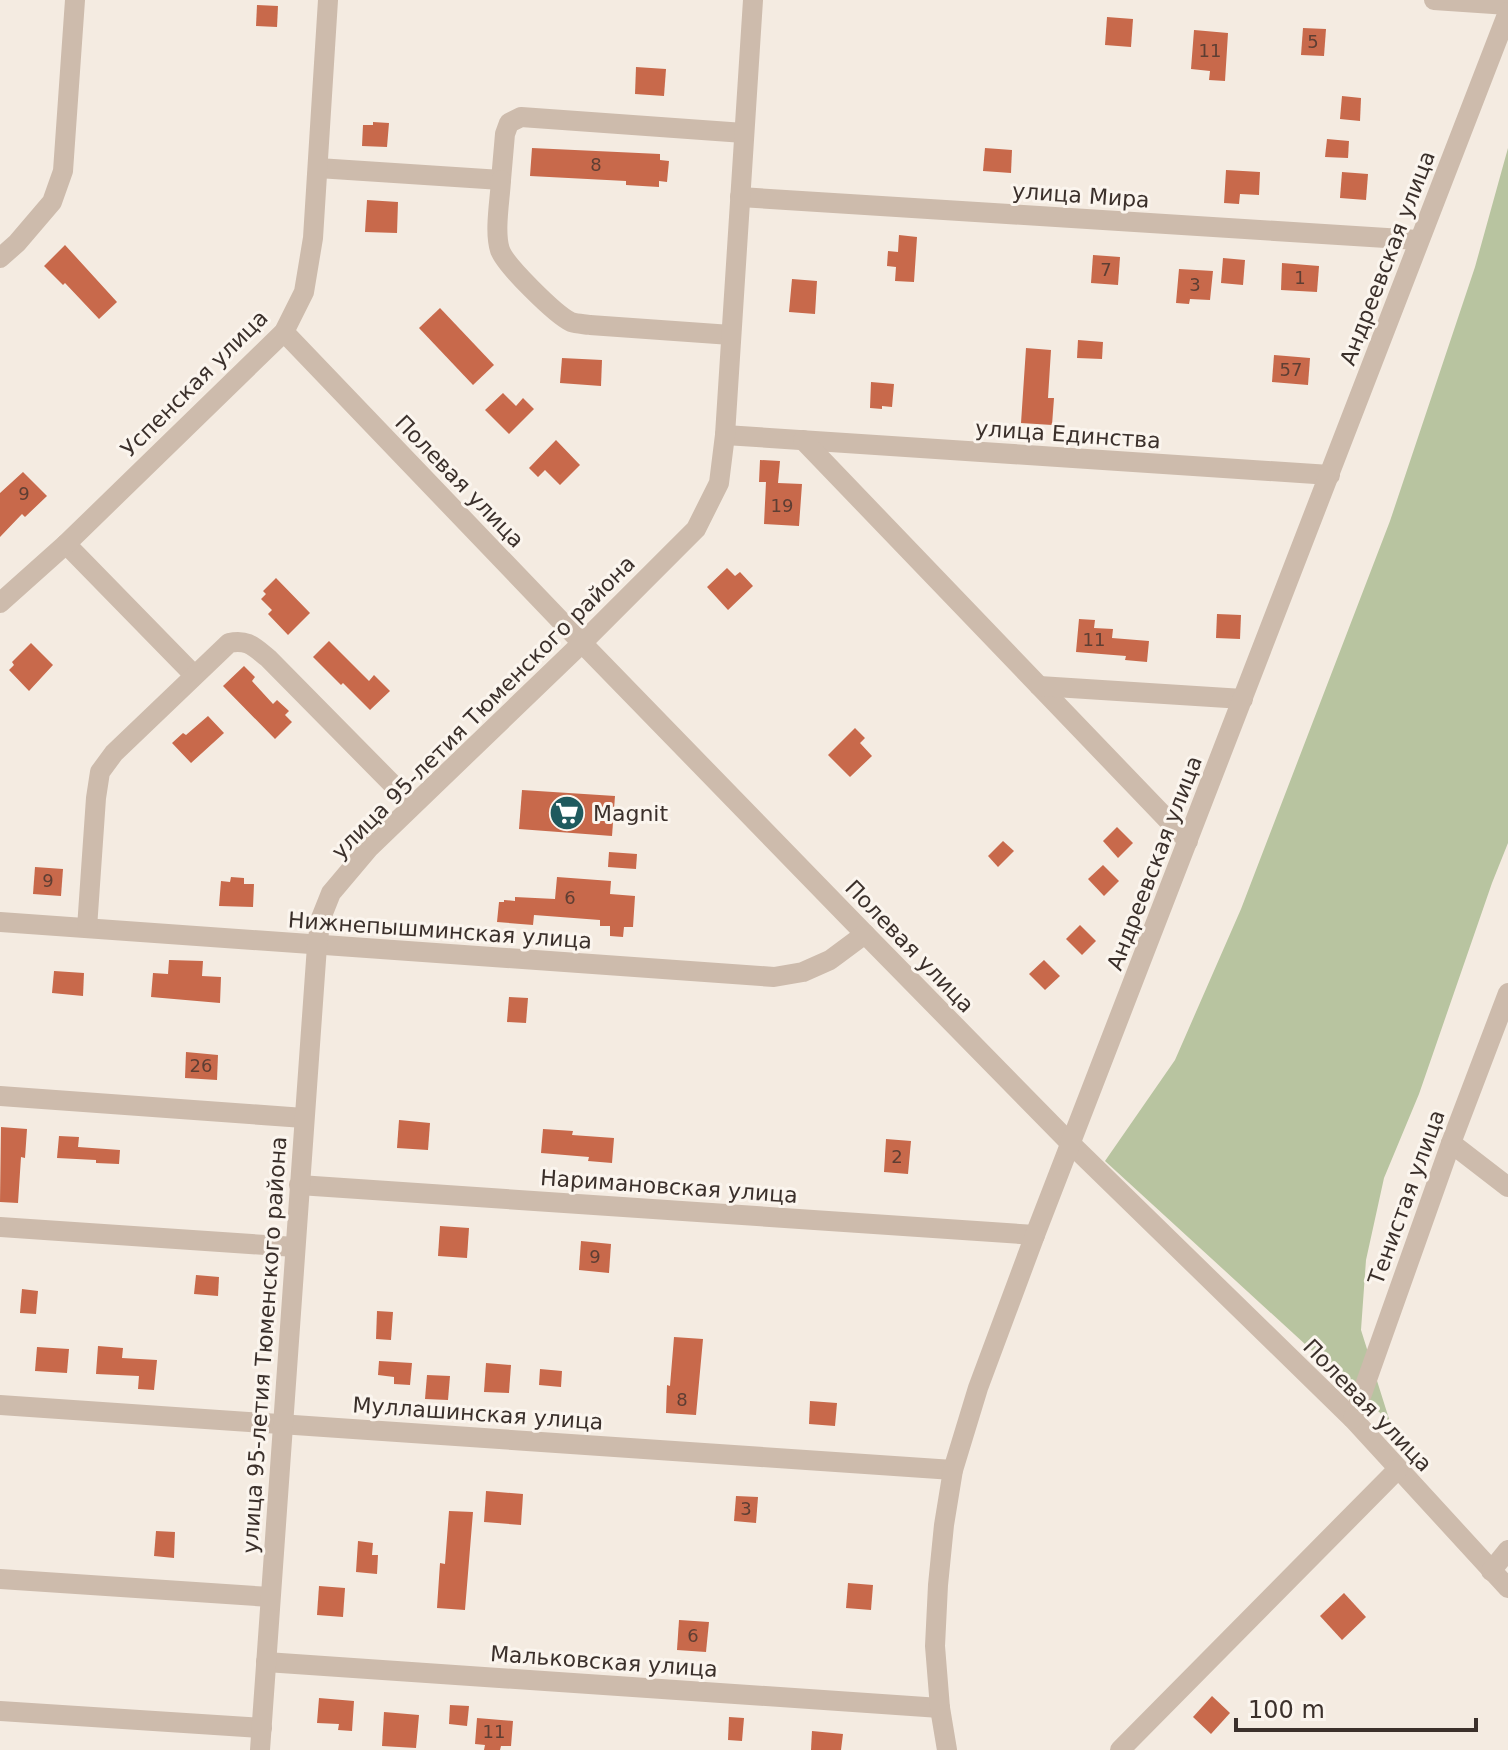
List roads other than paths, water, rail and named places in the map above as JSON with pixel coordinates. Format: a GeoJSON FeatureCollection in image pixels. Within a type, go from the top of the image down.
{"type":"FeatureCollection","features":[{"type":"Feature","properties":{"kind":"street"},"geometry":{"type":"LineString","coordinates":[[0,258],[52,202],[63,171],[75,0]]}},
{"type":"Feature","properties":{"kind":"street","name":"Успенская улица"},"geometry":{"type":"LineString","coordinates":[[0,603],[66,544],[284,332],[304,292],[313,238],[328,0]]}},
{"type":"Feature","properties":{"kind":"street","name":"улица 95-летия Тюменского района"},"geometry":{"type":"LineString","coordinates":[[260,1750],[299,1185],[321,918],[331,893],[369,848],[696,529],[719,483],[725,435],[753,0]]}},
{"type":"Feature","properties":{"kind":"street"},"geometry":{"type":"LineString","coordinates":[[1434,0],[1508,5]]}},
{"type":"Feature","properties":{"kind":"street","name":"Андреевская улица"},"geometry":{"type":"LineString","coordinates":[[947,1750],[935,1646],[938,1585],[953,1470],[978,1388],[1508,12]]}},
{"type":"Feature","properties":{"kind":"street"},"geometry":{"type":"LineString","coordinates":[[731,335],[590,325],[573,323],[559,315],[501,253],[498,238],[501,180],[505,134],[509,123],[521,117],[744,133]]}},
{"type":"Feature","properties":{"kind":"street"},"geometry":{"type":"LineString","coordinates":[[318,168],[501,180]]}},
{"type":"Feature","properties":{"kind":"street","name":"улица Мира"},"geometry":{"type":"LineString","coordinates":[[740,197],[1418,240]]}},
{"type":"Feature","properties":{"kind":"street","name":"Полевая улица"},"geometry":{"type":"LineString","coordinates":[[284,332],[582,643],[1071,1144],[1353,1419],[1508,1588]]}},
{"type":"Feature","properties":{"kind":"street","name":"улица Единства"},"geometry":{"type":"LineString","coordinates":[[725,435],[1330,475]]}},
{"type":"Feature","properties":{"kind":"street"},"geometry":{"type":"LineString","coordinates":[[803,440],[1188,841]]}},
{"type":"Feature","properties":{"kind":"street"},"geometry":{"type":"LineString","coordinates":[[66,544],[194,675]]}},
{"type":"Feature","properties":{"kind":"street"},"geometry":{"type":"LineString","coordinates":[[87,928],[100,772],[114,753],[229,643],[240,641],[250,644],[268,658],[413,805]]}},
{"type":"Feature","properties":{"kind":"street"},"geometry":{"type":"LineString","coordinates":[[1039,686],[1243,699]]}},
{"type":"Feature","properties":{"kind":"street","name":"Нижнепышминская улица"},"geometry":{"type":"LineString","coordinates":[[0,922],[774,977],[803,972],[830,960],[865,934]]}},
{"type":"Feature","properties":{"kind":"street","name":"Тенистая улица"},"geometry":{"type":"LineString","coordinates":[[1353,1419],[1508,993]]}},
{"type":"Feature","properties":{"kind":"street"},"geometry":{"type":"LineString","coordinates":[[0,1096],[304,1118]]}},
{"type":"Feature","properties":{"kind":"street"},"geometry":{"type":"LineString","coordinates":[[1451,1143],[1508,1187]]}},
{"type":"Feature","properties":{"kind":"street","name":"Наримановская улица"},"geometry":{"type":"LineString","coordinates":[[299,1185],[1035,1235]]}},
{"type":"Feature","properties":{"kind":"street"},"geometry":{"type":"LineString","coordinates":[[0,1227],[295,1247]]}},
{"type":"Feature","properties":{"kind":"street","name":"Муллашинская улица"},"geometry":{"type":"LineString","coordinates":[[0,1405],[953,1470]]}},
{"type":"Feature","properties":{"kind":"street"},"geometry":{"type":"LineString","coordinates":[[1120,1750],[1398,1469]]}},
{"type":"Feature","properties":{"kind":"street"},"geometry":{"type":"LineString","coordinates":[[1491,1571],[1508,1550]]}},
{"type":"Feature","properties":{"kind":"street"},"geometry":{"type":"LineString","coordinates":[[0,1579],[270,1597]]}},
{"type":"Feature","properties":{"kind":"street","name":"Мальковская улица"},"geometry":{"type":"LineString","coordinates":[[266,1662],[940,1708]]}},
{"type":"Feature","properties":{"kind":"street"},"geometry":{"type":"LineString","coordinates":[[0,1711],[262,1728]]}},
{"type":"Feature","properties":{"kind":"place","name":"Magnit"},"geometry":{"type":"Point","coordinates":[567,813]}}]}
